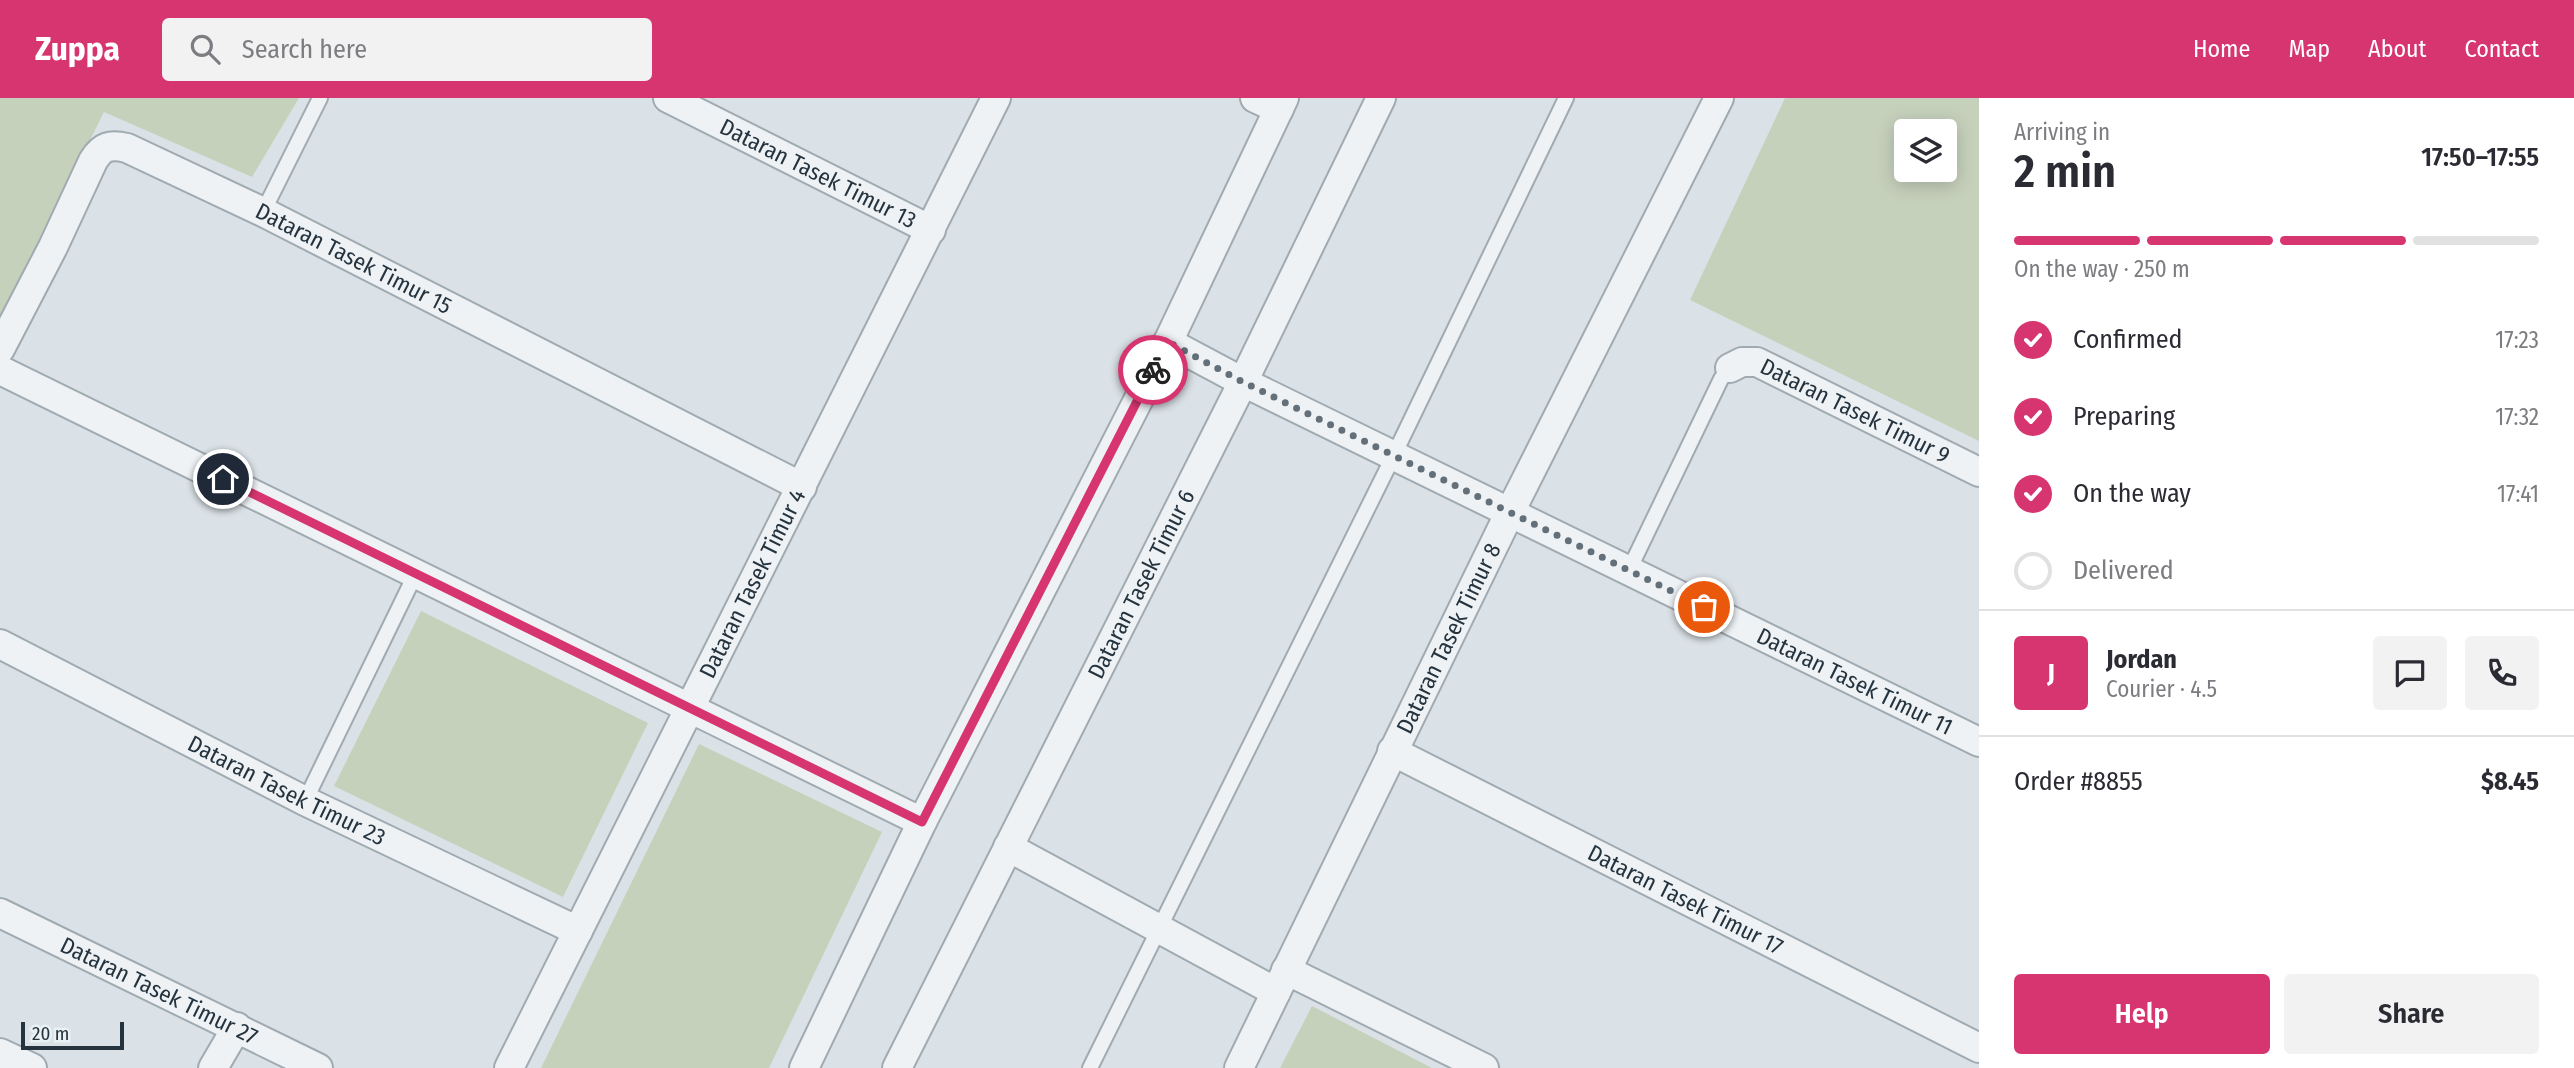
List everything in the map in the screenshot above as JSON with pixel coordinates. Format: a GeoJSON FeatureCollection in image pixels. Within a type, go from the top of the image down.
{"type":"FeatureCollection","features":[{"type":"Feature","properties":{"kind":"street","name":"Dataran Tasek Timur 13"},"geometry":{"type":"LineString","coordinates":[[668,98],[931,230]]}},
{"type":"Feature","properties":{"kind":"street","name":"Dataran Tasek Timur 4"},"geometry":{"type":"LineString","coordinates":[[509,1068],[996,98]]}},
{"type":"Feature","properties":{"kind":"street","name":"Dataran Tasek Timur 6"},"geometry":{"type":"LineString","coordinates":[[897,1068],[1243,382],[1381,98]]}},
{"type":"Feature","properties":{"kind":"street","name":"Dataran Tasek Timur 8"},"geometry":{"type":"LineString","coordinates":[[1239,1068],[1510,512],[1719,98]]}},
{"type":"Feature","properties":{"kind":"street"},"geometry":{"type":"LineString","coordinates":[[804,1068],[922,822],[1168,342],[1273,102]]}},
{"type":"Feature","properties":{"kind":"street","name":"Dataran Tasek Timur 15"},"geometry":{"type":"LineString","coordinates":[[1,368],[100,149],[113,145],[127,148],[263,212],[802,487]]}},
{"type":"Feature","properties":{"kind":"street","name":"Dataran Tasek Timur 11"},"geometry":{"type":"LineString","coordinates":[[1168,342],[1243,382],[1979,741]]}},
{"type":"Feature","properties":{"kind":"street","name":"Dataran Tasek Timur 9"},"geometry":{"type":"LineString","coordinates":[[1730,368],[1742,362],[1757,362],[1979,472]]}},
{"type":"Feature","properties":{"kind":"street"},"geometry":{"type":"LineString","coordinates":[[1,368],[922,822]]}},
{"type":"Feature","properties":{"kind":"street","name":"Dataran Tasek Timur 23"},"geometry":{"type":"LineString","coordinates":[[0,644],[305,801],[578,931]]}},
{"type":"Feature","properties":{"kind":"street","name":"Dataran Tasek Timur 17"},"geometry":{"type":"LineString","coordinates":[[1392,751],[1979,1048]]}},
{"type":"Feature","properties":{"kind":"street"},"geometry":{"type":"LineString","coordinates":[[1009,847],[1159,928],[1484,1068]]}},
{"type":"Feature","properties":{"kind":"street","name":"Dataran Tasek Timur 27"},"geometry":{"type":"LineString","coordinates":[[0,913],[318,1068]]}},
{"type":"Feature","properties":{"kind":"street"},"geometry":{"type":"LineString","coordinates":[[213,1068],[237,1027]]}},
{"type":"Feature","properties":{"kind":"street"},"geometry":{"type":"LineString","coordinates":[[0,1053],[32,1068]]}},
{"type":"Feature","properties":{"kind":"lane"},"geometry":{"type":"LineString","coordinates":[[263,212],[320,98]]}},
{"type":"Feature","properties":{"kind":"lane"},"geometry":{"type":"LineString","coordinates":[[1090,1068],[1394,455],[1566,98]]}},
{"type":"Feature","properties":{"kind":"lane"},"geometry":{"type":"LineString","coordinates":[[1629,570],[1721,379],[1730,368]]}},
{"type":"Feature","properties":{"kind":"lane"},"geometry":{"type":"LineString","coordinates":[[305,801],[416,573]]}},
{"type":"Feature","properties":{"kind":"green space"},"geometry":{"type":"Polygon","coordinates":[[[0,98],[299,98],[252,177],[104,112],[0,321],[0,98]]]}},
{"type":"Feature","properties":{"kind":"green space"},"geometry":{"type":"Polygon","coordinates":[[[1785,98],[1979,98],[1979,441],[1690,300],[1785,98]]]}},
{"type":"Feature","properties":{"kind":"green space"},"geometry":{"type":"Polygon","coordinates":[[[421,611],[648,723],[563,897],[334,786],[421,611]]]}},
{"type":"Feature","properties":{"kind":"green space"},"geometry":{"type":"Polygon","coordinates":[[[699,744],[882,832],[769,1068],[541,1068],[699,744]]]}},
{"type":"Feature","properties":{"kind":"green space"},"geometry":{"type":"Polygon","coordinates":[[[1312,1006],[1432,1068],[1280,1068],[1312,1006]]]}},
{"type":"Feature","properties":{"kind":"way so far"},"geometry":{"type":"LineString","coordinates":[[1153,370],[1168,342],[1243,382],[1704,607]]}},
{"type":"Feature","properties":{"kind":"route"},"geometry":{"type":"LineString","coordinates":[[223,479],[922,822],[1153,370]]}}]}
